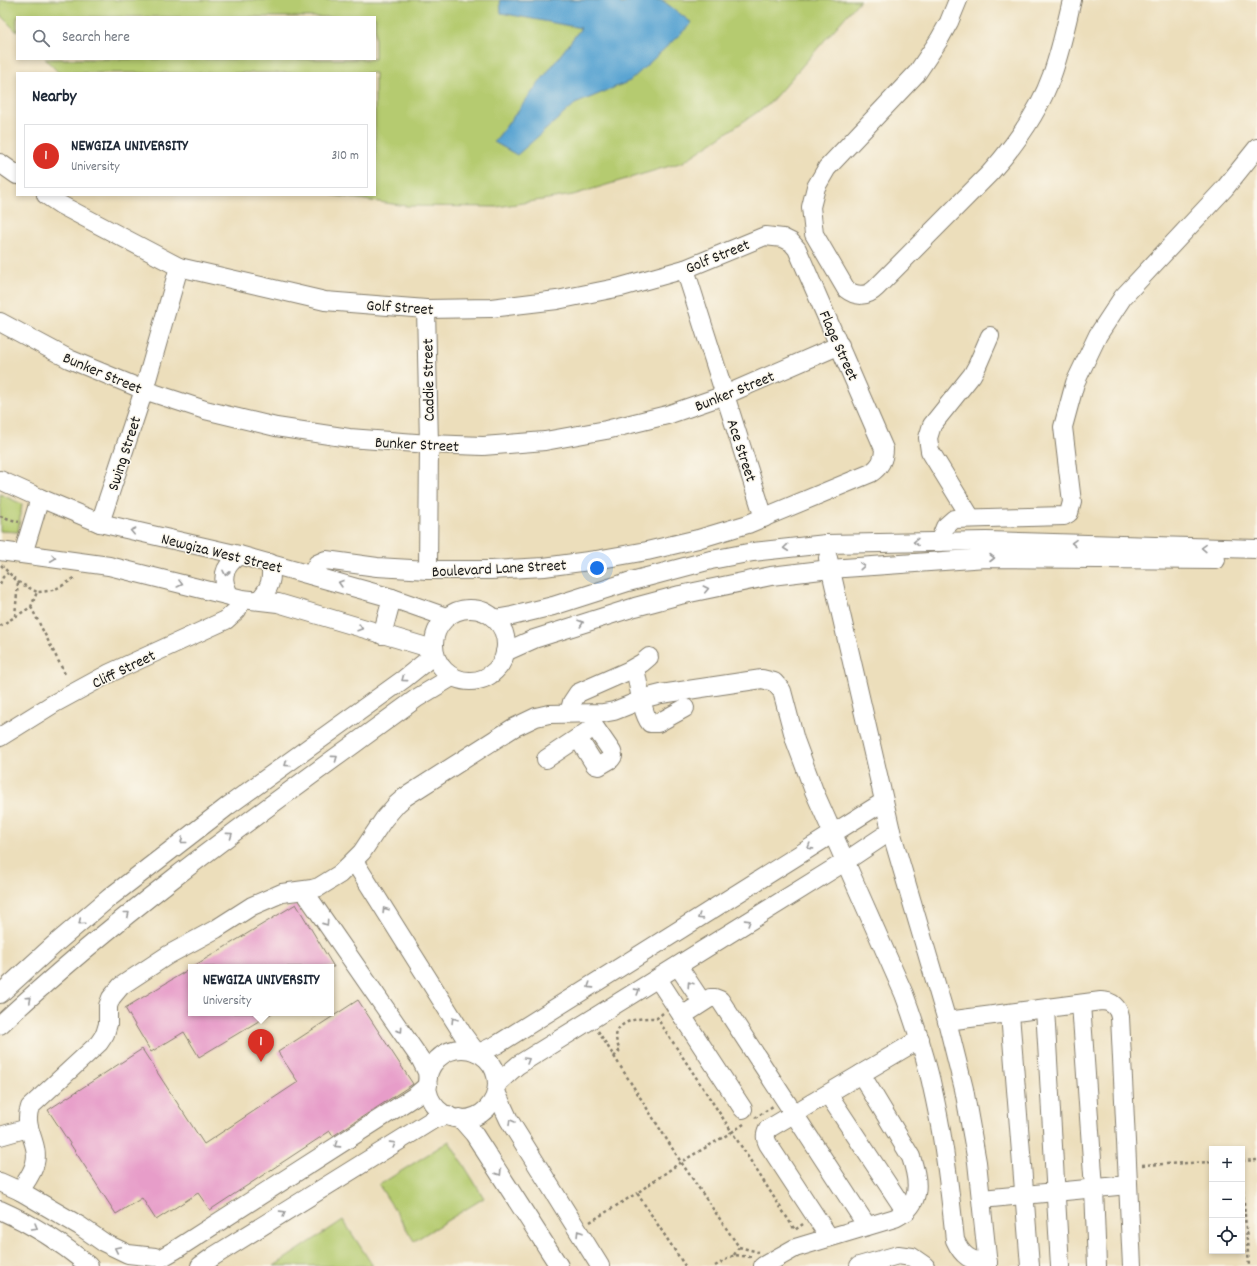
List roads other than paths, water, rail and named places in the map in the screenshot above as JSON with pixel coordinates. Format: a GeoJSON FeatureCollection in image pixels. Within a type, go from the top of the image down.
{"type":"FeatureCollection","features":[{"type":"Feature","properties":{"kind":"street"},"geometry":{"type":"LineString","coordinates":[[958,0],[949,22],[939,40],[917,73],[827,168],[816,187],[811,207],[814,234],[846,289],[854,294],[864,295],[873,292],[990,173],[1016,143],[1033,116],[1052,76],[1062,43],[1072,0]]}},
{"type":"Feature","properties":{"kind":"street"},"geometry":{"type":"LineString","coordinates":[[938,542],[945,527],[954,519],[1064,516],[1069,513],[1072,502],[1063,427],[1075,383],[1098,335],[1123,298],[1225,188],[1257,148]]}},
{"type":"Feature","properties":{"kind":"street","name":"Golf Street"},"geometry":{"type":"LineString","coordinates":[[48,196],[61,205],[179,267],[325,301],[426,309],[492,308],[557,300],[621,287],[684,269],[765,236]]}},
{"type":"Feature","properties":{"kind":"street","name":"Flage Street"},"geometry":{"type":"LineString","coordinates":[[765,236],[783,238],[791,242],[797,249],[840,345],[884,449],[882,463],[871,473]]}},
{"type":"Feature","properties":{"kind":"street","name":"Swing Street"},"geometry":{"type":"LineString","coordinates":[[100,523],[144,390],[179,267]]}},
{"type":"Feature","properties":{"kind":"street","name":"Ace Street"},"geometry":{"type":"LineString","coordinates":[[684,269],[764,518]]}},
{"type":"Feature","properties":{"kind":"street","name":"Caddie Street"},"geometry":{"type":"LineString","coordinates":[[426,309],[428,570]]}},
{"type":"Feature","properties":{"kind":"street","name":"Bunker Street"},"geometry":{"type":"LineString","coordinates":[[0,322],[69,359],[144,390],[205,410],[276,427],[349,438],[428,444],[483,446],[545,441],[606,430],[667,415],[725,395],[840,345]]}},
{"type":"Feature","properties":{"kind":"street"},"geometry":{"type":"LineString","coordinates":[[971,518],[930,451],[928,438],[932,425],[972,375],[990,336]]}},
{"type":"Feature","properties":{"kind":"street","name":"Boulevard Lane Street"},"geometry":{"type":"LineString","coordinates":[[311,575],[317,564],[323,560],[377,567],[428,570],[492,570],[544,567],[647,551],[698,539],[748,524],[871,473]]}},
{"type":"Feature","properties":{"kind":"street","name":"Newgiza West Street"},"geometry":{"type":"LineString","coordinates":[[0,480],[100,523],[239,555],[392,598],[446,617]]}},
{"type":"Feature","properties":{"kind":"street"},"geometry":{"type":"LineString","coordinates":[[23,554],[40,498]]}},
{"type":"Feature","properties":{"kind":"street"},"geometry":{"type":"LineString","coordinates":[[495,619],[524,614],[628,582],[711,560],[753,552],[826,544],[938,542],[1076,543],[1257,549]]}},
{"type":"Feature","properties":{"kind":"street"},"geometry":{"type":"LineString","coordinates":[[546,759],[578,738],[599,720],[614,711],[649,697],[762,679],[774,682],[782,691],[795,740],[804,766],[904,994],[920,1039],[940,1128],[955,1240],[958,1248],[964,1254],[971,1259],[988,1264],[982,1199],[970,1118],[947,1021],[883,802],[830,569],[826,544]]}},
{"type":"Feature","properties":{"kind":"street"},"geometry":{"type":"LineString","coordinates":[[0,552],[109,566],[244,598],[288,606],[434,652]]}},
{"type":"Feature","properties":{"kind":"street"},"geometry":{"type":"LineString","coordinates":[[239,555],[231,560],[226,568],[224,578],[225,587],[244,598],[266,593],[270,584],[272,573],[270,564]]}},
{"type":"Feature","properties":{"kind":"street"},"geometry":{"type":"LineString","coordinates":[[505,652],[551,633],[590,620],[680,595],[771,576],[830,569],[986,558],[1257,559]]}},
{"type":"Feature","properties":{"kind":"street"},"geometry":{"type":"LineString","coordinates":[[370,592],[377,567]]}},
{"type":"Feature","properties":{"kind":"street","name":"Cliff Street"},"geometry":{"type":"LineString","coordinates":[[0,737],[53,704],[110,673],[226,620],[237,610],[244,598]]}},
{"type":"Feature","properties":{"kind":"street"},"geometry":{"type":"LineString","coordinates":[[382,635],[392,598]]}},
{"type":"Feature","properties":{"kind":"street"},"geometry":{"type":"LineString","coordinates":[[551,633],[550,615],[553,606]]}},
{"type":"Feature","properties":{"kind":"street"},"geometry":{"type":"LineString","coordinates":[[462,609],[471,609],[484,612],[495,619],[502,628],[506,640],[505,652],[498,668],[485,678],[468,682],[452,677],[444,672],[438,664],[434,652],[433,642],[437,628],[446,617],[462,609]]}},
{"type":"Feature","properties":{"kind":"street"},"geometry":{"type":"LineString","coordinates":[[0,994],[109,898],[228,806],[404,679],[434,652]]}},
{"type":"Feature","properties":{"kind":"street"},"geometry":{"type":"LineString","coordinates":[[569,713],[575,696],[582,690],[635,668],[649,657]]}},
{"type":"Feature","properties":{"kind":"street"},"geometry":{"type":"LineString","coordinates":[[635,668],[648,721],[653,724],[658,724],[686,708]]}},
{"type":"Feature","properties":{"kind":"street"},"geometry":{"type":"LineString","coordinates":[[0,1025],[66,966],[172,879],[417,698],[452,677]]}},
{"type":"Feature","properties":{"kind":"street"},"geometry":{"type":"LineString","coordinates":[[20,1191],[35,1164],[36,1155],[28,1128],[27,1114],[30,1107],[99,1043],[105,1034],[108,1024],[108,1006],[111,998],[121,986],[168,955],[216,929],[252,906],[282,894],[312,889],[326,883],[340,874],[354,861],[390,811],[405,797],[524,722],[549,714],[569,713],[599,720]]}},
{"type":"Feature","properties":{"kind":"street"},"geometry":{"type":"LineString","coordinates":[[578,738],[595,764],[600,766],[611,759],[613,756],[612,752],[599,720]]}},
{"type":"Feature","properties":{"kind":"street"},"geometry":{"type":"LineString","coordinates":[[129,1266],[142,1259],[158,1258],[174,1250],[415,1096],[428,1082],[434,1064],[446,1053],[461,1049],[478,1053],[498,1044],[833,832],[883,802]]}},
{"type":"Feature","properties":{"kind":"street"},"geometry":{"type":"LineString","coordinates":[[200,1266],[231,1244],[434,1119],[454,1117],[467,1118],[480,1114],[490,1104],[496,1088],[510,1071],[518,1065],[598,1026],[658,979],[891,831]]}},
{"type":"Feature","properties":{"kind":"street"},"geometry":{"type":"LineString","coordinates":[[354,861],[464,1036],[478,1053],[490,1063],[496,1077],[496,1088],[509,1120],[600,1266]]}},
{"type":"Feature","properties":{"kind":"street"},"geometry":{"type":"LineString","coordinates":[[304,891],[421,1060],[427,1072],[431,1100],[436,1106],[454,1117],[474,1134],[560,1266]]}},
{"type":"Feature","properties":{"kind":"street"},"geometry":{"type":"LineString","coordinates":[[678,966],[702,1002]]}},
{"type":"Feature","properties":{"kind":"street"},"geometry":{"type":"LineString","coordinates":[[658,979],[674,1013],[743,1110]]}},
{"type":"Feature","properties":{"kind":"street"},"geometry":{"type":"LineString","coordinates":[[674,1013],[710,998],[720,1000],[864,1221]]}},
{"type":"Feature","properties":{"kind":"street"},"geometry":{"type":"LineString","coordinates":[[947,1021],[1106,1001],[1114,1005],[1119,1013],[1132,1266]]}},
{"type":"Feature","properties":{"kind":"street"},"geometry":{"type":"LineString","coordinates":[[1081,1004],[1094,1188],[1097,1266]]}},
{"type":"Feature","properties":{"kind":"street"},"geometry":{"type":"LineString","coordinates":[[1046,1009],[1060,1266]]}},
{"type":"Feature","properties":{"kind":"street"},"geometry":{"type":"LineString","coordinates":[[1010,1014],[1030,1266]]}},
{"type":"Feature","properties":{"kind":"street"},"geometry":{"type":"LineString","coordinates":[[825,1232],[766,1139],[768,1129],[920,1039]]}},
{"type":"Feature","properties":{"kind":"street"},"geometry":{"type":"LineString","coordinates":[[763,1261],[795,1248],[825,1232],[864,1221],[903,1207],[914,1201],[917,1187],[916,1172],[912,1157],[861,1074]]}},
{"type":"Feature","properties":{"kind":"street"},"geometry":{"type":"LineString","coordinates":[[828,1094],[903,1207]]}},
{"type":"Feature","properties":{"kind":"street"},"geometry":{"type":"LineString","coordinates":[[0,1136],[28,1128]]}},
{"type":"Feature","properties":{"kind":"street"},"geometry":{"type":"LineString","coordinates":[[0,1182],[20,1191],[80,1226],[103,1242],[128,1254],[158,1258],[172,1262],[178,1266]]}},
{"type":"Feature","properties":{"kind":"street"},"geometry":{"type":"LineString","coordinates":[[982,1199],[1128,1185]]}},
{"type":"Feature","properties":{"kind":"street"},"geometry":{"type":"LineString","coordinates":[[246,1204],[260,1227]]}},
{"type":"Feature","properties":{"kind":"street"},"geometry":{"type":"LineString","coordinates":[[0,1210],[37,1228],[61,1243],[89,1266]]}},
{"type":"Feature","properties":{"kind":"street"},"geometry":{"type":"LineString","coordinates":[[217,1223],[231,1244]]}},
{"type":"Feature","properties":{"kind":"street"},"geometry":{"type":"LineString","coordinates":[[859,1266],[883,1263],[898,1255],[912,1257],[924,1266]]}},
{"type":"Feature","properties":{"kind":"water"},"geometry":{"type":"Polygon","coordinates":[[[500,0],[615,0],[622,4],[633,0],[662,0],[692,23],[630,81],[575,104],[517,155],[494,142],[581,28],[501,13],[500,0]]]}},
{"type":"Feature","properties":{"kind":"place","name":"NEWGIZA UNIVERSITY"},"geometry":{"type":"Point","coordinates":[261,1062]}}]}
